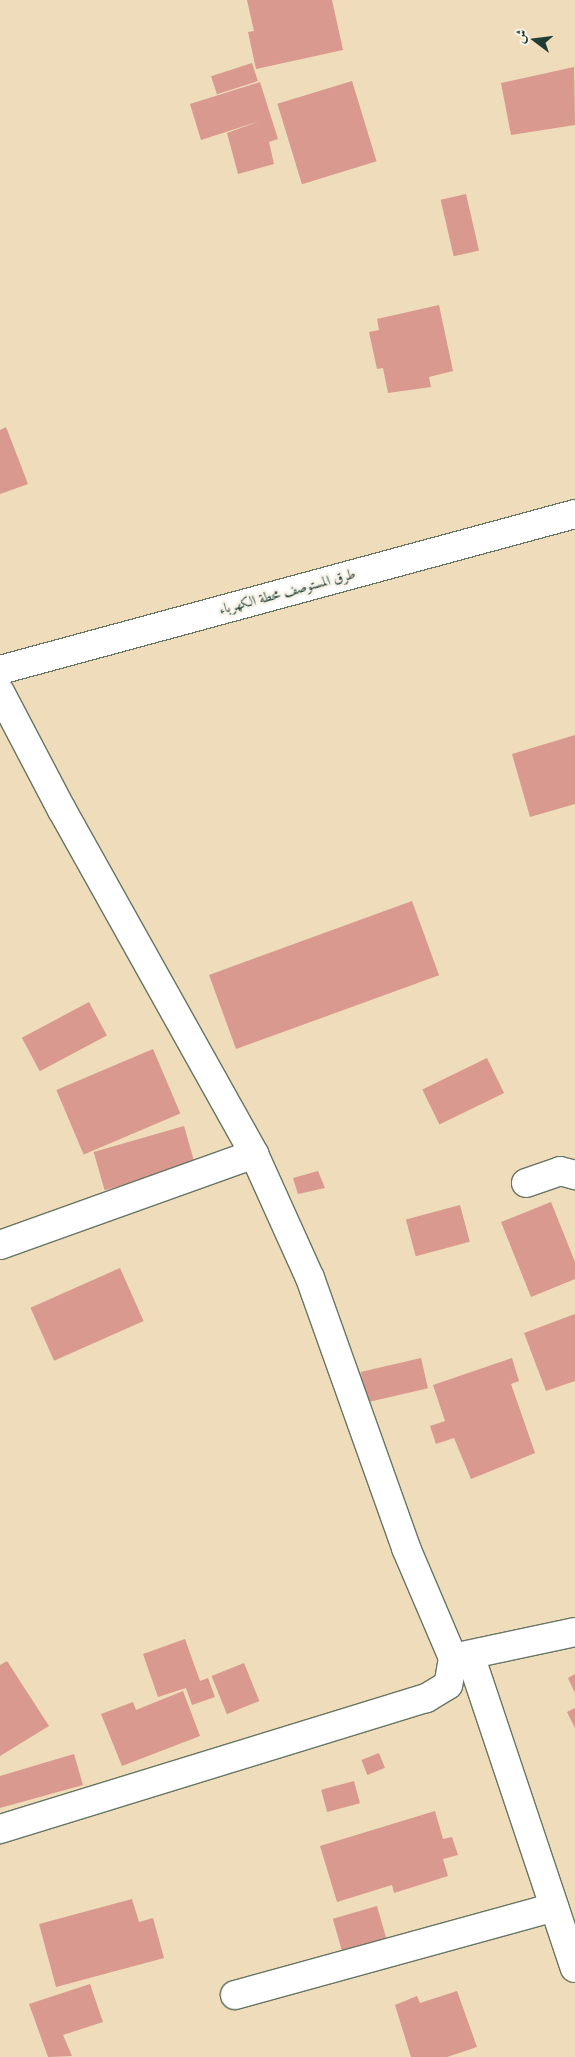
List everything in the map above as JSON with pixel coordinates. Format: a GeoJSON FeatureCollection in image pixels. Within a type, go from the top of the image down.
{"type":"FeatureCollection","features":[{"type":"Feature","properties":{"kind":"street","name":"طرق المستوصف محطة الكهرباء"},"geometry":{"type":"LineString","coordinates":[[0,670],[575,514]]}},
{"type":"Feature","properties":{"kind":"street"},"geometry":{"type":"LineString","coordinates":[[0,692],[62,810],[254,1154],[310,1278],[406,1548],[461,1656],[575,1968]]}},
{"type":"Feature","properties":{"kind":"street"},"geometry":{"type":"LineString","coordinates":[[0,1245],[254,1154]]}},
{"type":"Feature","properties":{"kind":"street"},"geometry":{"type":"LineString","coordinates":[[526,1182],[560,1171],[575,1175]]}},
{"type":"Feature","properties":{"kind":"street"},"geometry":{"type":"LineString","coordinates":[[461,1656],[575,1632]]}},
{"type":"Feature","properties":{"kind":"street"},"geometry":{"type":"LineString","coordinates":[[0,1829],[426,1698],[448,1685],[461,1656]]}},
{"type":"Feature","properties":{"kind":"street"},"geometry":{"type":"LineString","coordinates":[[236,1995],[554,1907]]}},
{"type":"Feature","properties":{"kind":"building"},"geometry":{"type":"Polygon","coordinates":[[[247,0],[332,0],[343,50],[256,69],[248,32],[254,31],[247,0]]]}},
{"type":"Feature","properties":{"kind":"building"},"geometry":{"type":"Polygon","coordinates":[[[252,63],[258,81],[217,94],[211,76],[252,63]]]}},
{"type":"Feature","properties":{"kind":"building"},"geometry":{"type":"Polygon","coordinates":[[[574,67],[575,125],[511,135],[501,83],[574,67]]]}},
{"type":"Feature","properties":{"kind":"building"},"geometry":{"type":"Polygon","coordinates":[[[352,81],[377,161],[302,184],[277,104],[352,81]]]}},
{"type":"Feature","properties":{"kind":"building"},"geometry":{"type":"Polygon","coordinates":[[[260,82],[278,139],[269,142],[274,164],[238,174],[227,133],[260,121],[201,140],[190,104],[260,82]]]}},
{"type":"Feature","properties":{"kind":"building"},"geometry":{"type":"Polygon","coordinates":[[[466,194],[479,251],[454,256],[441,200],[466,194]]]}},
{"type":"Feature","properties":{"kind":"building"},"geometry":{"type":"Polygon","coordinates":[[[439,305],[453,371],[429,377],[431,387],[388,393],[383,368],[377,369],[369,332],[379,330],[377,319],[439,305]]]}},
{"type":"Feature","properties":{"kind":"building"},"geometry":{"type":"Polygon","coordinates":[[[6,427],[28,484],[0,494],[0,430],[6,427]]]}},
{"type":"Feature","properties":{"kind":"building"},"geometry":{"type":"Polygon","coordinates":[[[575,735],[575,804],[530,817],[512,754],[575,735]]]}},
{"type":"Feature","properties":{"kind":"building"},"geometry":{"type":"Polygon","coordinates":[[[412,901],[439,975],[236,1049],[209,975],[412,901]]]}},
{"type":"Feature","properties":{"kind":"building"},"geometry":{"type":"Polygon","coordinates":[[[89,1002],[107,1036],[40,1071],[22,1038],[89,1002]]]}},
{"type":"Feature","properties":{"kind":"building"},"geometry":{"type":"Polygon","coordinates":[[[153,1049],[180,1113],[84,1154],[56,1090],[153,1049]]]}},
{"type":"Feature","properties":{"kind":"building"},"geometry":{"type":"Polygon","coordinates":[[[487,1058],[504,1093],[439,1125],[422,1090],[487,1058]]]}},
{"type":"Feature","properties":{"kind":"building"},"geometry":{"type":"Polygon","coordinates":[[[184,1126],[195,1164],[105,1190],[94,1152],[184,1126]]]}},
{"type":"Feature","properties":{"kind":"building"},"geometry":{"type":"Polygon","coordinates":[[[318,1171],[325,1188],[298,1194],[293,1178],[318,1171]]]}},
{"type":"Feature","properties":{"kind":"building"},"geometry":{"type":"Polygon","coordinates":[[[551,1202],[575,1262],[575,1279],[531,1297],[501,1222],[551,1202]]]}},
{"type":"Feature","properties":{"kind":"building"},"geometry":{"type":"Polygon","coordinates":[[[460,1205],[470,1242],[416,1256],[406,1219],[460,1205]]]}},
{"type":"Feature","properties":{"kind":"building"},"geometry":{"type":"Polygon","coordinates":[[[120,1268],[144,1321],[54,1361],[30,1308],[120,1268]]]}},
{"type":"Feature","properties":{"kind":"building"},"geometry":{"type":"Polygon","coordinates":[[[575,1314],[575,1381],[546,1391],[524,1333],[575,1314]]]}},
{"type":"Feature","properties":{"kind":"building"},"geometry":{"type":"Polygon","coordinates":[[[421,1358],[428,1388],[368,1402],[361,1372],[421,1358]]]}},
{"type":"Feature","properties":{"kind":"building"},"geometry":{"type":"Polygon","coordinates":[[[512,1358],[519,1381],[511,1384],[535,1453],[471,1479],[454,1438],[436,1444],[430,1426],[445,1421],[433,1385],[512,1358]]]}},
{"type":"Feature","properties":{"kind":"building"},"geometry":{"type":"Polygon","coordinates":[[[185,1639],[200,1681],[208,1678],[215,1697],[192,1705],[186,1688],[158,1697],[143,1654],[185,1639]]]}},
{"type":"Feature","properties":{"kind":"building"},"geometry":{"type":"Polygon","coordinates":[[[7,1661],[49,1726],[0,1756],[0,1665],[7,1661]]]}},
{"type":"Feature","properties":{"kind":"building"},"geometry":{"type":"Polygon","coordinates":[[[244,1663],[259,1701],[227,1714],[212,1676],[244,1663]]]}},
{"type":"Feature","properties":{"kind":"building"},"geometry":{"type":"Polygon","coordinates":[[[575,1674],[575,1693],[568,1678],[575,1674]]]}},
{"type":"Feature","properties":{"kind":"building"},"geometry":{"type":"Polygon","coordinates":[[[183,1691],[200,1736],[122,1766],[101,1714],[133,1702],[136,1710],[183,1691]]]}},
{"type":"Feature","properties":{"kind":"building"},"geometry":{"type":"Polygon","coordinates":[[[575,1708],[575,1728],[567,1712],[575,1708]]]}},
{"type":"Feature","properties":{"kind":"building"},"geometry":{"type":"Polygon","coordinates":[[[379,1753],[385,1768],[367,1775],[361,1760],[379,1753]]]}},
{"type":"Feature","properties":{"kind":"building"},"geometry":{"type":"Polygon","coordinates":[[[74,1754],[83,1785],[0,1808],[0,1776],[74,1754]]]}},
{"type":"Feature","properties":{"kind":"building"},"geometry":{"type":"Polygon","coordinates":[[[354,1781],[360,1803],[327,1812],[321,1790],[354,1781]]]}},
{"type":"Feature","properties":{"kind":"building"},"geometry":{"type":"Polygon","coordinates":[[[435,1811],[443,1839],[452,1837],[458,1855],[443,1859],[448,1876],[394,1893],[392,1885],[337,1902],[320,1846],[435,1811]]]}},
{"type":"Feature","properties":{"kind":"building"},"geometry":{"type":"Polygon","coordinates":[[[132,1899],[139,1922],[153,1918],[164,1958],[56,1987],[39,1924],[132,1899]]]}},
{"type":"Feature","properties":{"kind":"building"},"geometry":{"type":"Polygon","coordinates":[[[377,1906],[387,1942],[343,1954],[333,1919],[377,1906]]]}},
{"type":"Feature","properties":{"kind":"building"},"geometry":{"type":"Polygon","coordinates":[[[90,1984],[103,2022],[63,2035],[72,2056],[48,2057],[29,2004],[90,1984]]]}},
{"type":"Feature","properties":{"kind":"building"},"geometry":{"type":"Polygon","coordinates":[[[457,1991],[477,2047],[447,2057],[411,2057],[395,2005],[417,1996],[420,2003],[457,1991]]]}}]}
